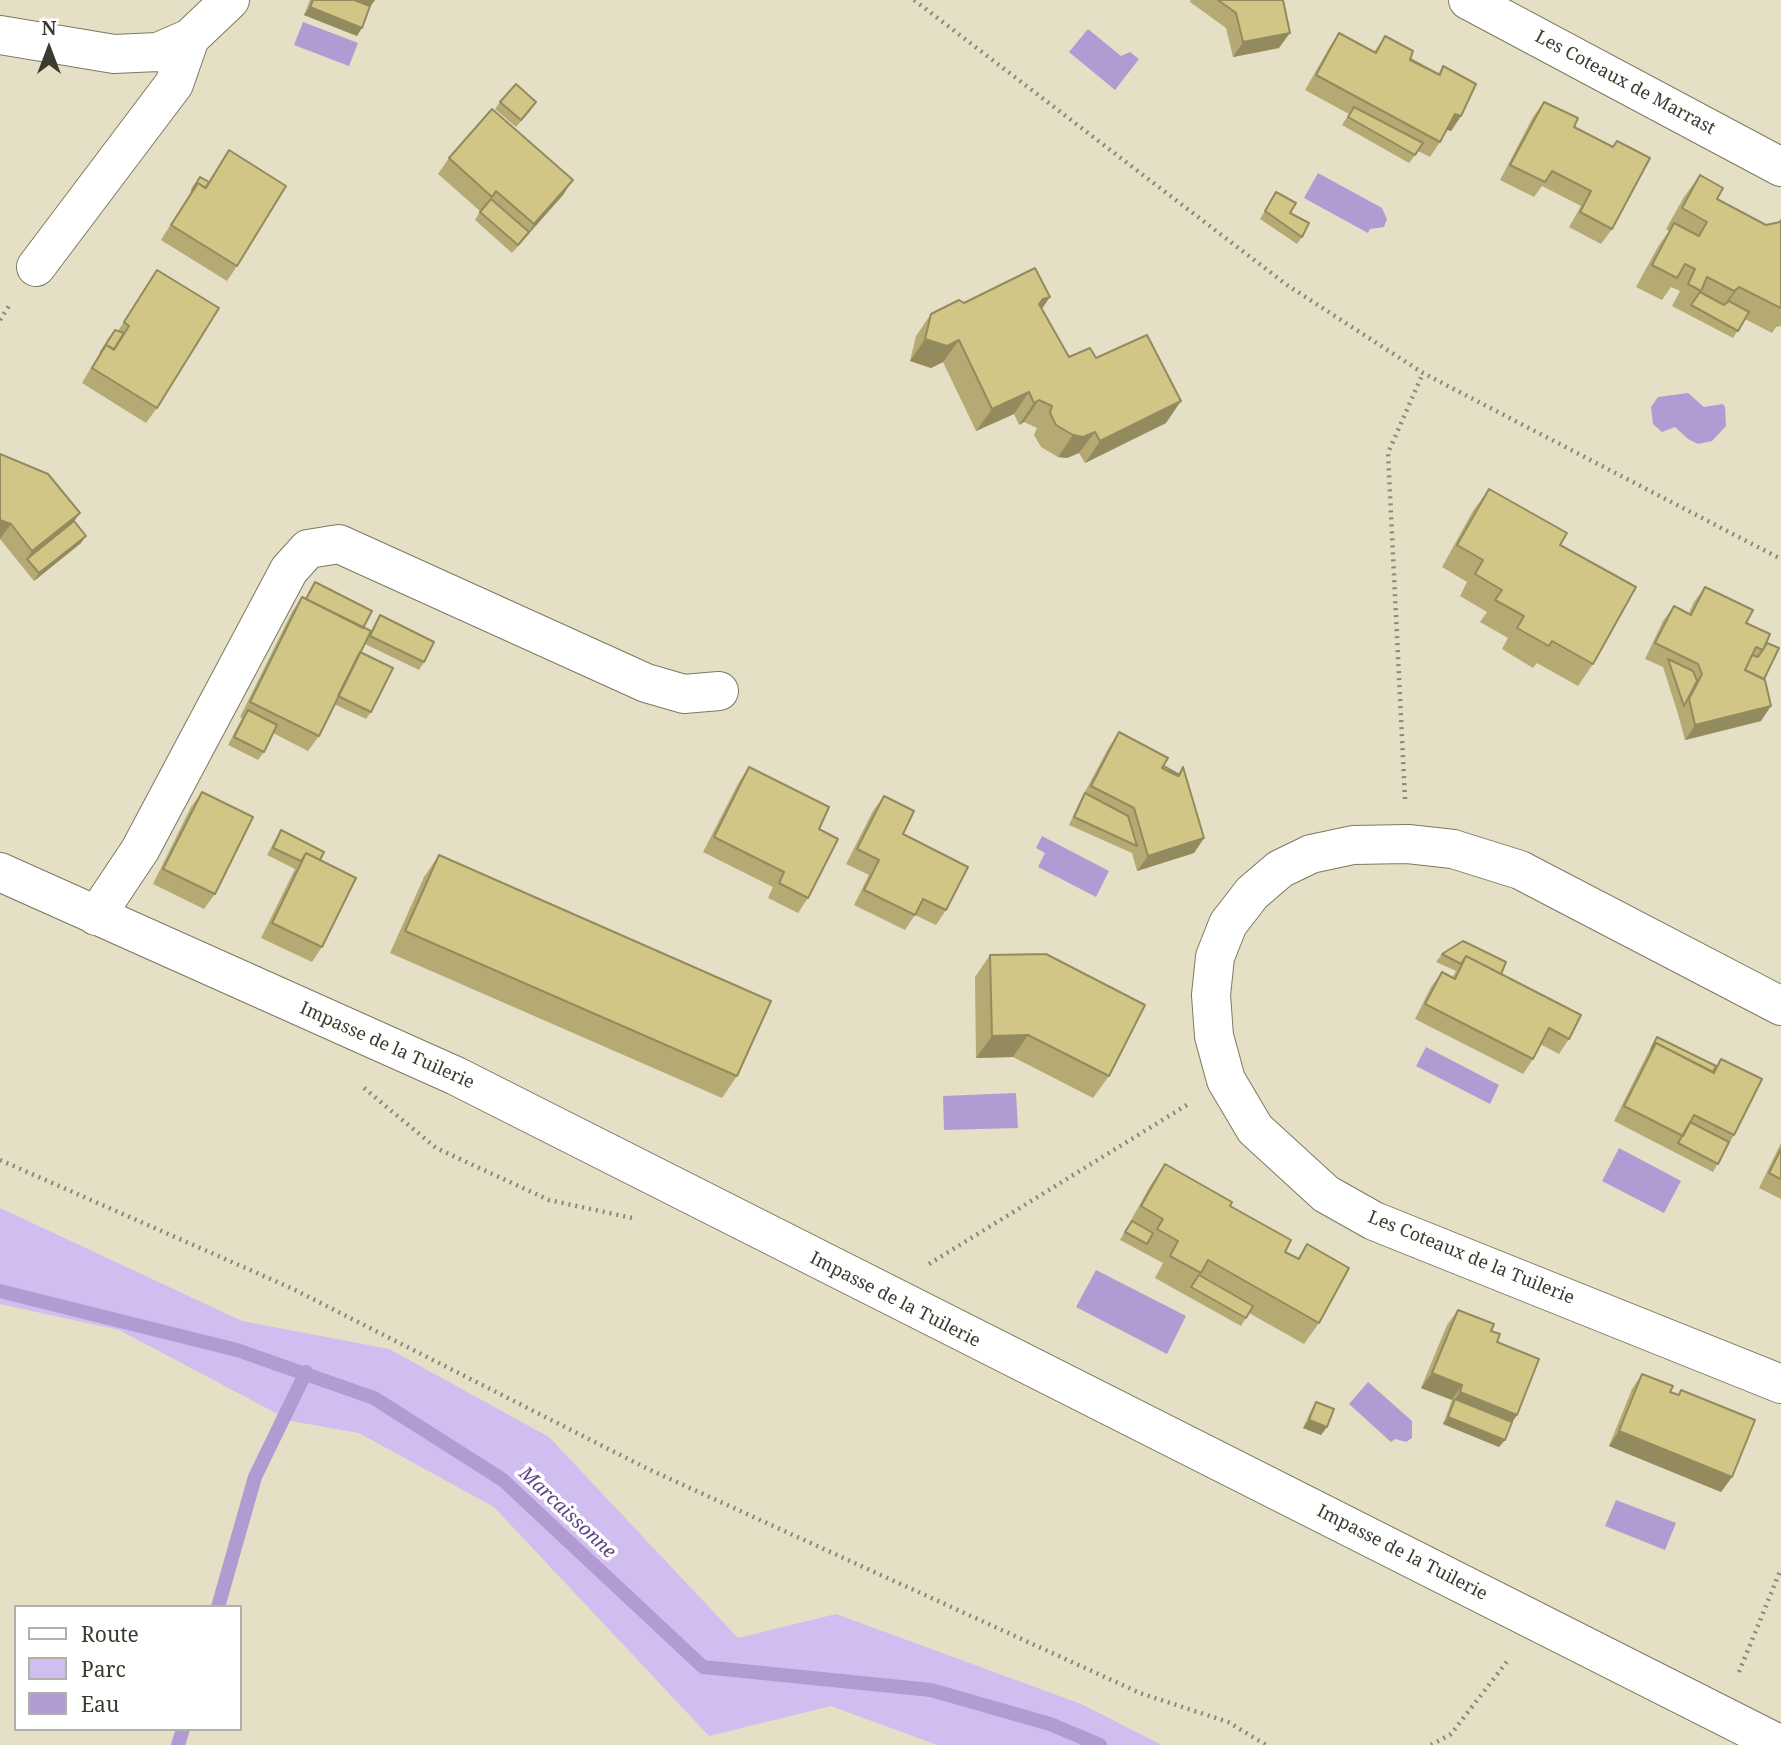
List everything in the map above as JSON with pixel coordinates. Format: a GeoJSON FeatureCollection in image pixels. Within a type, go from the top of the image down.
{"type":"FeatureCollection","features":[{"type":"Feature","properties":{"kind":"street"},"geometry":{"type":"LineString","coordinates":[[0,35],[114,54],[158,52],[190,38],[230,0]]}},
{"type":"Feature","properties":{"kind":"street","name":"Les Coteaux de Marrast"},"geometry":{"type":"LineString","coordinates":[[1468,0],[1781,167]]}},
{"type":"Feature","properties":{"kind":"street"},"geometry":{"type":"LineString","coordinates":[[36,267],[174,84],[190,38]]}},
{"type":"Feature","properties":{"kind":"street"},"geometry":{"type":"LineString","coordinates":[[96,916],[140,850],[289,570],[308,549],[339,544],[646,683],[684,694],[719,691]]}},
{"type":"Feature","properties":{"kind":"street","name":"Les Coteaux de la Tuilerie"},"geometry":{"type":"LineString","coordinates":[[1781,1006],[1520,870],[1453,849],[1408,844],[1353,845],[1311,854],[1271,877],[1252,893],[1228,924],[1215,957],[1211,995],[1214,1036],[1226,1080],[1255,1129],[1288,1163],[1326,1194],[1374,1221],[1781,1384]]}},
{"type":"Feature","properties":{"kind":"street","name":"Impasse de la Tuilerie"},"geometry":{"type":"LineString","coordinates":[[0,872],[456,1076],[881,1293],[1781,1745]]}},
{"type":"Feature","properties":{"kind":"path"},"geometry":{"type":"LineString","coordinates":[[914,0],[1287,285],[1423,373],[1781,559]]}},
{"type":"Feature","properties":{"kind":"path"},"geometry":{"type":"LineString","coordinates":[[1408,844],[1388,453],[1423,373]]}},
{"type":"Feature","properties":{"kind":"path"},"geometry":{"type":"LineString","coordinates":[[881,1293],[1226,1080]]}},
{"type":"Feature","properties":{"kind":"path"},"geometry":{"type":"LineString","coordinates":[[0,1160],[291,1289],[646,1468],[1140,1693],[1228,1722],[1266,1745]]}},
{"type":"Feature","properties":{"kind":"path"},"geometry":{"type":"LineString","coordinates":[[1722,1714],[1781,1569]]}},
{"type":"Feature","properties":{"kind":"path"},"geometry":{"type":"LineString","coordinates":[[1431,1745],[1451,1734],[1537,1621]]}},
{"type":"Feature","properties":{"kind":"green space"},"geometry":{"type":"Polygon","coordinates":[[[0,1208],[242,1321],[389,1349],[549,1437],[738,1638],[836,1614],[1081,1704],[1162,1745],[937,1745],[831,1706],[709,1736],[494,1507],[359,1433],[291,1421],[119,1330],[0,1304],[0,1208]]]}},
{"type":"Feature","properties":{"kind":"water"},"geometry":{"type":"Polygon","coordinates":[[[303,22],[358,43],[349,66],[294,45],[303,22]]]}},
{"type":"Feature","properties":{"kind":"water"},"geometry":{"type":"Polygon","coordinates":[[[1088,29],[1121,56],[1130,52],[1139,59],[1115,90],[1069,52],[1088,29]]]}},
{"type":"Feature","properties":{"kind":"water"},"geometry":{"type":"Polygon","coordinates":[[[1318,173],[1382,208],[1387,219],[1384,227],[1370,229],[1368,233],[1304,198],[1318,173]]]}},
{"type":"Feature","properties":{"kind":"water"},"geometry":{"type":"Polygon","coordinates":[[[1688,393],[1704,407],[1723,404],[1725,407],[1726,426],[1712,441],[1698,444],[1675,427],[1662,432],[1653,424],[1651,407],[1658,397],[1688,393]]]}},
{"type":"Feature","properties":{"kind":"water"},"geometry":{"type":"Polygon","coordinates":[[[1042,836],[1109,871],[1096,897],[1038,867],[1045,853],[1036,848],[1042,836]]]}},
{"type":"Feature","properties":{"kind":"water"},"geometry":{"type":"Polygon","coordinates":[[[1426,1047],[1499,1085],[1490,1104],[1416,1066],[1426,1047]]]}},
{"type":"Feature","properties":{"kind":"water"},"geometry":{"type":"Polygon","coordinates":[[[1016,1093],[1018,1128],[944,1130],[943,1096],[1016,1093]]]}},
{"type":"Feature","properties":{"kind":"water"},"geometry":{"type":"Polygon","coordinates":[[[1619,1148],[1681,1181],[1664,1213],[1602,1181],[1619,1148]]]}},
{"type":"Feature","properties":{"kind":"water"},"geometry":{"type":"Polygon","coordinates":[[[1096,1270],[1186,1316],[1167,1354],[1076,1307],[1096,1270]]]}},
{"type":"Feature","properties":{"kind":"water"},"geometry":{"type":"Polygon","coordinates":[[[1368,1382],[1412,1421],[1412,1438],[1406,1442],[1395,1439],[1391,1442],[1349,1404],[1368,1382]]]}},
{"type":"Feature","properties":{"kind":"water"},"geometry":{"type":"Polygon","coordinates":[[[1616,1500],[1676,1523],[1665,1550],[1605,1526],[1616,1500]]]}},
{"type":"Feature","properties":{"kind":"building"},"geometry":{"type":"Polygon","coordinates":[[[313,0],[354,0],[370,6],[362,28],[310,7],[313,0]]]}},
{"type":"Feature","properties":{"kind":"building"},"geometry":{"type":"Polygon","coordinates":[[[1218,0],[1283,0],[1290,33],[1243,42],[1236,13],[1218,0]]]}},
{"type":"Feature","properties":{"kind":"building"},"geometry":{"type":"Polygon","coordinates":[[[1339,33],[1376,53],[1385,36],[1413,51],[1410,60],[1440,75],[1443,66],[1476,84],[1461,116],[1455,114],[1440,142],[1316,75],[1339,33]]]}},
{"type":"Feature","properties":{"kind":"building"},"geometry":{"type":"Polygon","coordinates":[[[516,84],[536,102],[521,120],[500,102],[516,84]]]}},
{"type":"Feature","properties":{"kind":"building"},"geometry":{"type":"Polygon","coordinates":[[[1544,102],[1578,118],[1574,127],[1613,147],[1617,141],[1650,158],[1612,229],[1580,212],[1591,191],[1552,171],[1545,182],[1510,165],[1544,102]]]}},
{"type":"Feature","properties":{"kind":"building"},"geometry":{"type":"Polygon","coordinates":[[[1354,107],[1423,143],[1415,155],[1348,117],[1354,107]]]}},
{"type":"Feature","properties":{"kind":"building"},"geometry":{"type":"Polygon","coordinates":[[[492,109],[573,180],[534,224],[496,191],[492,197],[449,158],[492,109]]]}},
{"type":"Feature","properties":{"kind":"building"},"geometry":{"type":"Polygon","coordinates":[[[229,150],[286,186],[237,266],[171,225],[198,183],[206,188],[229,150]]]}},
{"type":"Feature","properties":{"kind":"building"},"geometry":{"type":"Polygon","coordinates":[[[1700,175],[1723,188],[1717,199],[1766,225],[1781,220],[1781,308],[1739,287],[1734,291],[1707,277],[1701,291],[1688,284],[1695,269],[1685,264],[1677,278],[1652,265],[1674,223],[1699,236],[1707,222],[1682,208],[1700,175]]]}},
{"type":"Feature","properties":{"kind":"building"},"geometry":{"type":"Polygon","coordinates":[[[200,177],[209,182],[205,188],[198,183],[192,190],[200,177]]]}},
{"type":"Feature","properties":{"kind":"building"},"geometry":{"type":"Polygon","coordinates":[[[1276,192],[1296,203],[1290,213],[1309,223],[1302,237],[1265,211],[1276,192]]]}},
{"type":"Feature","properties":{"kind":"building"},"geometry":{"type":"Polygon","coordinates":[[[491,199],[529,232],[518,245],[480,212],[491,199]]]}},
{"type":"Feature","properties":{"kind":"building"},"geometry":{"type":"Polygon","coordinates":[[[1035,268],[1050,297],[1039,304],[1069,357],[1090,348],[1096,358],[1147,335],[1181,401],[1100,441],[1095,432],[1083,437],[1073,435],[1056,425],[1050,413],[1052,406],[1039,400],[1034,403],[1029,392],[992,409],[959,340],[947,346],[925,339],[931,314],[959,300],[964,303],[1035,268]]]}},
{"type":"Feature","properties":{"kind":"building"},"geometry":{"type":"Polygon","coordinates":[[[157,270],[219,308],[157,408],[92,368],[106,345],[114,350],[129,326],[124,322],[157,270]]]}},
{"type":"Feature","properties":{"kind":"building"},"geometry":{"type":"Polygon","coordinates":[[[1700,292],[1724,305],[1729,301],[1749,312],[1738,331],[1691,305],[1700,292]]]}},
{"type":"Feature","properties":{"kind":"building"},"geometry":{"type":"Polygon","coordinates":[[[115,330],[124,333],[114,349],[106,345],[101,352],[115,330]]]}},
{"type":"Feature","properties":{"kind":"building"},"geometry":{"type":"Polygon","coordinates":[[[0,454],[48,474],[80,513],[32,551],[11,524],[0,520],[0,454]]]}},
{"type":"Feature","properties":{"kind":"building"},"geometry":{"type":"Polygon","coordinates":[[[1489,489],[1567,533],[1560,545],[1636,587],[1593,664],[1552,641],[1549,646],[1517,628],[1524,616],[1495,600],[1502,590],[1475,574],[1483,560],[1457,545],[1489,489]]]}},
{"type":"Feature","properties":{"kind":"building"},"geometry":{"type":"Polygon","coordinates":[[[74,521],[86,536],[39,573],[27,559],[74,521]]]}},
{"type":"Feature","properties":{"kind":"building"},"geometry":{"type":"Polygon","coordinates":[[[315,582],[372,611],[363,628],[306,599],[315,582]]]}},
{"type":"Feature","properties":{"kind":"building"},"geometry":{"type":"Polygon","coordinates":[[[1705,587],[1753,610],[1746,623],[1770,634],[1763,650],[1756,647],[1745,670],[1765,680],[1771,706],[1695,725],[1689,699],[1702,674],[1698,664],[1655,643],[1674,606],[1691,615],[1705,587]]]}},
{"type":"Feature","properties":{"kind":"building"},"geometry":{"type":"Polygon","coordinates":[[[302,597],[371,631],[319,736],[250,702],[302,597]]]}},
{"type":"Feature","properties":{"kind":"building"},"geometry":{"type":"Polygon","coordinates":[[[380,615],[434,642],[424,662],[370,636],[380,615]]]}},
{"type":"Feature","properties":{"kind":"building"},"geometry":{"type":"Polygon","coordinates":[[[1767,643],[1779,648],[1764,679],[1745,670],[1752,655],[1758,657],[1767,643]]]}},
{"type":"Feature","properties":{"kind":"building"},"geometry":{"type":"Polygon","coordinates":[[[360,652],[393,668],[371,712],[338,696],[360,652]]]}},
{"type":"Feature","properties":{"kind":"building"},"geometry":{"type":"Polygon","coordinates":[[[1668,659],[1693,671],[1697,681],[1684,706],[1668,659]]]}},
{"type":"Feature","properties":{"kind":"building"},"geometry":{"type":"Polygon","coordinates":[[[248,710],[277,725],[264,752],[234,737],[248,710]]]}},
{"type":"Feature","properties":{"kind":"building"},"geometry":{"type":"Polygon","coordinates":[[[1119,732],[1168,758],[1162,768],[1179,776],[1183,767],[1204,838],[1148,856],[1134,808],[1091,786],[1119,732]]]}},
{"type":"Feature","properties":{"kind":"building"},"geometry":{"type":"Polygon","coordinates":[[[1164,766],[1178,774],[1178,776],[1162,768],[1164,766]]]}},
{"type":"Feature","properties":{"kind":"building"},"geometry":{"type":"Polygon","coordinates":[[[749,767],[829,807],[819,829],[838,839],[808,898],[779,883],[784,872],[714,837],[749,767]]]}},
{"type":"Feature","properties":{"kind":"building"},"geometry":{"type":"Polygon","coordinates":[[[202,792],[253,817],[215,894],[163,869],[202,792]]]}},
{"type":"Feature","properties":{"kind":"building"},"geometry":{"type":"Polygon","coordinates":[[[1085,793],[1128,816],[1137,846],[1074,817],[1085,793]]]}},
{"type":"Feature","properties":{"kind":"building"},"geometry":{"type":"Polygon","coordinates":[[[884,796],[914,811],[903,834],[968,867],[946,910],[923,899],[915,915],[864,890],[879,860],[857,849],[884,796]]]}},
{"type":"Feature","properties":{"kind":"building"},"geometry":{"type":"Polygon","coordinates":[[[281,830],[324,852],[320,860],[306,853],[301,861],[273,848],[281,830]]]}},
{"type":"Feature","properties":{"kind":"building"},"geometry":{"type":"Polygon","coordinates":[[[306,853],[356,878],[322,947],[272,923],[306,853]]]}},
{"type":"Feature","properties":{"kind":"building"},"geometry":{"type":"Polygon","coordinates":[[[439,855],[771,1001],[737,1076],[405,931],[439,855]]]}},
{"type":"Feature","properties":{"kind":"building"},"geometry":{"type":"Polygon","coordinates":[[[1463,941],[1506,962],[1501,974],[1466,956],[1461,964],[1442,954],[1463,941]]]}},
{"type":"Feature","properties":{"kind":"building"},"geometry":{"type":"Polygon","coordinates":[[[1046,954],[1145,1005],[1109,1076],[1028,1035],[992,1036],[990,955],[1046,954]]]}},
{"type":"Feature","properties":{"kind":"building"},"geometry":{"type":"Polygon","coordinates":[[[1466,956],[1581,1015],[1569,1039],[1549,1028],[1533,1059],[1425,1004],[1442,972],[1455,979],[1466,956]]]}},
{"type":"Feature","properties":{"kind":"building"},"geometry":{"type":"Polygon","coordinates":[[[1657,1037],[1716,1066],[1713,1072],[1656,1043],[1651,1050],[1657,1037]]]}},
{"type":"Feature","properties":{"kind":"building"},"geometry":{"type":"Polygon","coordinates":[[[1656,1043],[1714,1073],[1721,1059],[1762,1079],[1734,1135],[1694,1115],[1683,1136],[1624,1106],[1656,1043]]]}},
{"type":"Feature","properties":{"kind":"building"},"geometry":{"type":"Polygon","coordinates":[[[1690,1122],[1729,1142],[1718,1164],[1678,1143],[1690,1122]]]}},
{"type":"Feature","properties":{"kind":"building"},"geometry":{"type":"Polygon","coordinates":[[[1781,1149],[1781,1179],[1769,1173],[1781,1149]]]}},
{"type":"Feature","properties":{"kind":"building"},"geometry":{"type":"Polygon","coordinates":[[[1165,1164],[1232,1202],[1230,1206],[1291,1240],[1285,1252],[1299,1259],[1307,1244],[1349,1268],[1319,1323],[1208,1260],[1201,1273],[1170,1256],[1178,1241],[1157,1229],[1163,1219],[1141,1206],[1165,1164]]]}},
{"type":"Feature","properties":{"kind":"building"},"geometry":{"type":"Polygon","coordinates":[[[1132,1221],[1153,1233],[1147,1244],[1125,1232],[1132,1221]]]}},
{"type":"Feature","properties":{"kind":"building"},"geometry":{"type":"Polygon","coordinates":[[[1199,1275],[1253,1306],[1246,1318],[1191,1287],[1199,1275]]]}},
{"type":"Feature","properties":{"kind":"building"},"geometry":{"type":"Polygon","coordinates":[[[1458,1310],[1494,1324],[1491,1331],[1500,1334],[1497,1342],[1539,1359],[1517,1415],[1460,1392],[1462,1385],[1432,1373],[1458,1310]]]}},
{"type":"Feature","properties":{"kind":"building"},"geometry":{"type":"Polygon","coordinates":[[[1642,1374],[1673,1386],[1670,1392],[1679,1395],[1681,1390],[1755,1420],[1732,1477],[1619,1431],[1642,1374]]]}},
{"type":"Feature","properties":{"kind":"building"},"geometry":{"type":"Polygon","coordinates":[[[1455,1399],[1512,1422],[1505,1440],[1448,1417],[1455,1399]]]}},
{"type":"Feature","properties":{"kind":"building"},"geometry":{"type":"Polygon","coordinates":[[[1316,1402],[1334,1409],[1327,1427],[1309,1420],[1316,1402]]]}},
{"type":"Feature","properties":{"kind":"waterway","name":"Marcaissonne"},"geometry":{"type":"LineString","coordinates":[[0,1291],[237,1350],[374,1398],[503,1480],[703,1667],[931,1690],[1050,1724],[1100,1745]]}},
{"type":"Feature","properties":{"kind":"waterway"},"geometry":{"type":"LineString","coordinates":[[219,1605],[255,1477],[306,1372]]}},
{"type":"Feature","properties":{"kind":"waterway"},"geometry":{"type":"LineString","coordinates":[[178,1745],[182,1731]]}}]}
